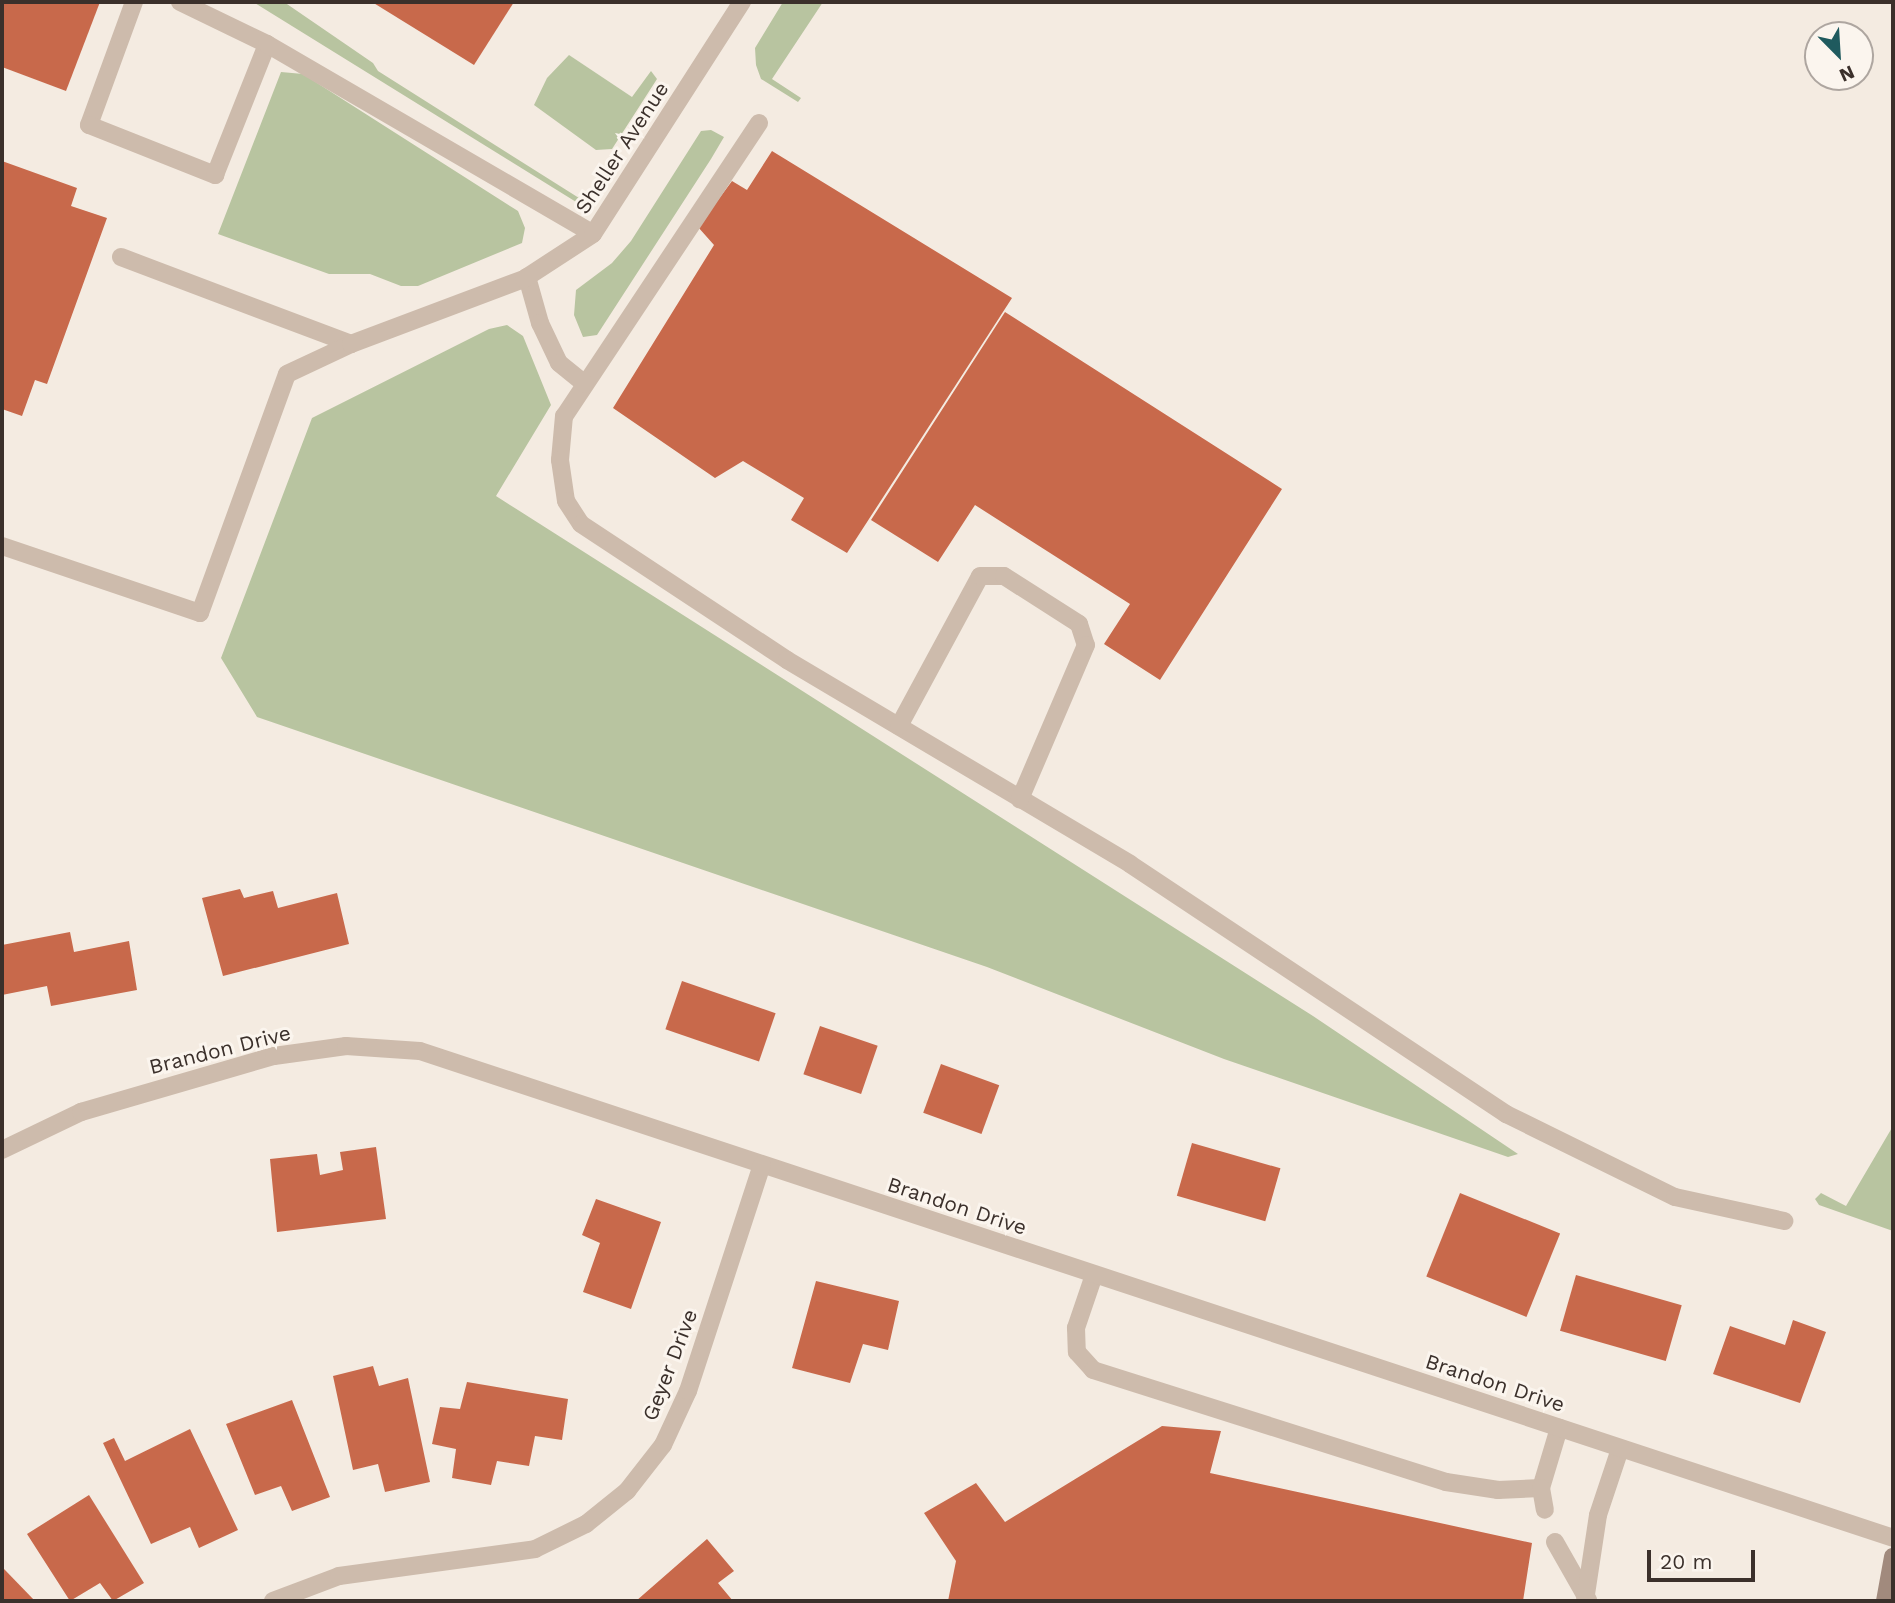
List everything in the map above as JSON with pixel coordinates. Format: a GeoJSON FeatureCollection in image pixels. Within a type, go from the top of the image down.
{"type":"FeatureCollection","features":[{"type":"Feature","properties":{"kind":"street"},"geometry":{"type":"LineString","coordinates":[[134,2],[89,125],[215,175],[267,44]]}},
{"type":"Feature","properties":{"kind":"street"},"geometry":{"type":"LineString","coordinates":[[180,2],[267,44],[593,234]]}},
{"type":"Feature","properties":{"kind":"street","name":"Sheller Avenue"},"geometry":{"type":"LineString","coordinates":[[2,546],[200,613],[287,374],[351,344],[527,277],[593,234],[743,2]]}},
{"type":"Feature","properties":{"kind":"street"},"geometry":{"type":"LineString","coordinates":[[760,123],[564,416],[560,460],[566,501],[581,524],[776,653],[1130,864],[1506,1114],[1675,1197],[1784,1221]]}},
{"type":"Feature","properties":{"kind":"street"},"geometry":{"type":"LineString","coordinates":[[121,257],[351,344]]}},
{"type":"Feature","properties":{"kind":"street"},"geometry":{"type":"LineString","coordinates":[[527,277],[540,323],[559,363],[585,383]]}},
{"type":"Feature","properties":{"kind":"street"},"geometry":{"type":"LineString","coordinates":[[899,726],[980,576],[1004,576],[1079,624],[1086,645],[1020,799]]}},
{"type":"Feature","properties":{"kind":"street","name":"Brandon Drive"},"geometry":{"type":"LineString","coordinates":[[2,1150],[81,1112],[274,1056],[346,1046],[420,1051],[495,1072],[762,1165],[1893,1538]]}},
{"type":"Feature","properties":{"kind":"street","name":"Geyer Drive"},"geometry":{"type":"LineString","coordinates":[[273,1601],[339,1576],[535,1549],[586,1524],[628,1491],[663,1446],[688,1391],[762,1165]]}},
{"type":"Feature","properties":{"kind":"street"},"geometry":{"type":"LineString","coordinates":[[1094,1275],[1076,1328],[1077,1352],[1094,1370],[1446,1482],[1498,1490],[1541,1488]]}},
{"type":"Feature","properties":{"kind":"street"},"geometry":{"type":"LineString","coordinates":[[1545,1510],[1541,1488],[1559,1428]]}},
{"type":"Feature","properties":{"kind":"street"},"geometry":{"type":"LineString","coordinates":[[1588,1601],[1598,1515],[1620,1449]]}},
{"type":"Feature","properties":{"kind":"street"},"geometry":{"type":"LineString","coordinates":[[1555,1542],[1588,1601]]}},
{"type":"Feature","properties":{"kind":"street"},"geometry":{"type":"LineString","coordinates":[[1885,1601],[1893,1557]]}},
{"type":"Feature","properties":{"kind":"green space"},"geometry":{"type":"Polygon","coordinates":[[[253,2],[284,2],[373,63],[378,71],[579,198],[581,205],[253,2]]]}},
{"type":"Feature","properties":{"kind":"green space"},"geometry":{"type":"Polygon","coordinates":[[[783,2],[823,2],[772,79],[801,98],[798,102],[761,79],[756,65],[755,48],[783,2]]]}},
{"type":"Feature","properties":{"kind":"green space"},"geometry":{"type":"Polygon","coordinates":[[[569,55],[632,97],[651,71],[657,79],[612,149],[596,150],[534,105],[547,78],[569,55]]]}},
{"type":"Feature","properties":{"kind":"green space"},"geometry":{"type":"Polygon","coordinates":[[[281,72],[303,74],[518,211],[525,228],[522,243],[418,286],[401,286],[370,274],[329,274],[218,234],[281,72]]]}},
{"type":"Feature","properties":{"kind":"green space"},"geometry":{"type":"Polygon","coordinates":[[[711,130],[724,137],[711,159],[597,335],[583,337],[574,315],[576,290],[612,263],[631,241],[701,131],[711,130]]]}},
{"type":"Feature","properties":{"kind":"green space"},"geometry":{"type":"Polygon","coordinates":[[[507,325],[523,336],[551,405],[496,496],[1313,1016],[1518,1154],[1508,1157],[1224,1059],[987,967],[257,717],[221,658],[312,418],[489,329],[507,325]]]}},
{"type":"Feature","properties":{"kind":"green space"},"geometry":{"type":"Polygon","coordinates":[[[1893,1126],[1893,1231],[1819,1205],[1815,1199],[1821,1193],[1846,1206],[1893,1126]]]}},
{"type":"Feature","properties":{"kind":"building"},"geometry":{"type":"Polygon","coordinates":[[[2,2],[100,2],[66,91],[2,67],[2,2]]]}},
{"type":"Feature","properties":{"kind":"building"},"geometry":{"type":"Polygon","coordinates":[[[372,2],[514,2],[474,65],[372,2]]]}},
{"type":"Feature","properties":{"kind":"building"},"geometry":{"type":"Polygon","coordinates":[[[772,151],[1012,298],[847,553],[791,520],[804,498],[743,461],[715,478],[613,408],[714,245],[698,227],[732,181],[747,190],[772,151]]]}},
{"type":"Feature","properties":{"kind":"building"},"geometry":{"type":"Polygon","coordinates":[[[2,161],[77,188],[71,206],[107,218],[47,384],[35,380],[22,416],[2,409],[2,161]]]}},
{"type":"Feature","properties":{"kind":"building"},"geometry":{"type":"Polygon","coordinates":[[[1005,312],[1282,489],[1160,680],[1104,644],[1130,604],[975,505],[938,562],[871,520],[1005,312]]]}},
{"type":"Feature","properties":{"kind":"building"},"geometry":{"type":"Polygon","coordinates":[[[240,889],[244,898],[273,891],[278,908],[337,893],[349,944],[223,976],[202,898],[240,889]]]}},
{"type":"Feature","properties":{"kind":"building"},"geometry":{"type":"Polygon","coordinates":[[[70,932],[74,952],[129,941],[137,990],[51,1006],[47,986],[2,995],[2,945],[70,932]]]}},
{"type":"Feature","properties":{"kind":"building"},"geometry":{"type":"Polygon","coordinates":[[[682,981],[776,1013],[759,1061],[665,1029],[682,981]]]}},
{"type":"Feature","properties":{"kind":"building"},"geometry":{"type":"Polygon","coordinates":[[[820,1026],[878,1046],[861,1094],[803,1074],[820,1026]]]}},
{"type":"Feature","properties":{"kind":"building"},"geometry":{"type":"Polygon","coordinates":[[[941,1064],[999,1085],[981,1134],[923,1113],[941,1064]]]}},
{"type":"Feature","properties":{"kind":"building"},"geometry":{"type":"Polygon","coordinates":[[[1192,1143],[1280,1168],[1265,1221],[1177,1196],[1192,1143]]]}},
{"type":"Feature","properties":{"kind":"building"},"geometry":{"type":"Polygon","coordinates":[[[376,1147],[386,1219],[277,1232],[270,1159],[317,1154],[320,1175],[343,1170],[340,1152],[376,1147]]]}},
{"type":"Feature","properties":{"kind":"building"},"geometry":{"type":"Polygon","coordinates":[[[1460,1193],[1560,1233],[1526,1317],[1426,1276],[1460,1193]]]}},
{"type":"Feature","properties":{"kind":"building"},"geometry":{"type":"Polygon","coordinates":[[[596,1199],[661,1222],[631,1309],[583,1292],[600,1243],[582,1235],[596,1199]]]}},
{"type":"Feature","properties":{"kind":"building"},"geometry":{"type":"Polygon","coordinates":[[[1576,1275],[1682,1305],[1666,1361],[1560,1331],[1576,1275]]]}},
{"type":"Feature","properties":{"kind":"building"},"geometry":{"type":"Polygon","coordinates":[[[816,1281],[899,1301],[888,1350],[863,1344],[850,1383],[792,1368],[816,1281]]]}},
{"type":"Feature","properties":{"kind":"building"},"geometry":{"type":"Polygon","coordinates":[[[1793,1320],[1826,1332],[1800,1403],[1713,1374],[1730,1326],[1785,1345],[1793,1320]]]}},
{"type":"Feature","properties":{"kind":"building"},"geometry":{"type":"Polygon","coordinates":[[[373,1366],[379,1386],[408,1378],[430,1482],[385,1492],[378,1464],[353,1470],[333,1376],[373,1366]]]}},
{"type":"Feature","properties":{"kind":"building"},"geometry":{"type":"Polygon","coordinates":[[[467,1382],[568,1399],[562,1440],[535,1436],[529,1466],[497,1461],[491,1485],[452,1478],[456,1449],[432,1444],[440,1407],[460,1409],[467,1382]]]}},
{"type":"Feature","properties":{"kind":"building"},"geometry":{"type":"Polygon","coordinates":[[[292,1400],[330,1497],[292,1511],[281,1486],[255,1495],[226,1424],[292,1400]]]}},
{"type":"Feature","properties":{"kind":"building"},"geometry":{"type":"Polygon","coordinates":[[[1162,1426],[1221,1431],[1210,1473],[1532,1543],[1523,1601],[948,1601],[956,1561],[924,1513],[976,1483],[1005,1522],[1162,1426]]]}},
{"type":"Feature","properties":{"kind":"building"},"geometry":{"type":"Polygon","coordinates":[[[190,1429],[238,1530],[199,1548],[190,1527],[151,1544],[103,1443],[114,1438],[125,1461],[190,1429]]]}},
{"type":"Feature","properties":{"kind":"building"},"geometry":{"type":"Polygon","coordinates":[[[89,1495],[144,1583],[113,1601],[100,1583],[70,1601],[27,1534],[89,1495]]]}},
{"type":"Feature","properties":{"kind":"building"},"geometry":{"type":"Polygon","coordinates":[[[707,1539],[734,1571],[718,1583],[733,1601],[636,1601],[707,1539]]]}},
{"type":"Feature","properties":{"kind":"building"},"geometry":{"type":"Polygon","coordinates":[[[4,1569],[35,1601],[2,1601],[4,1569]]]}}]}
